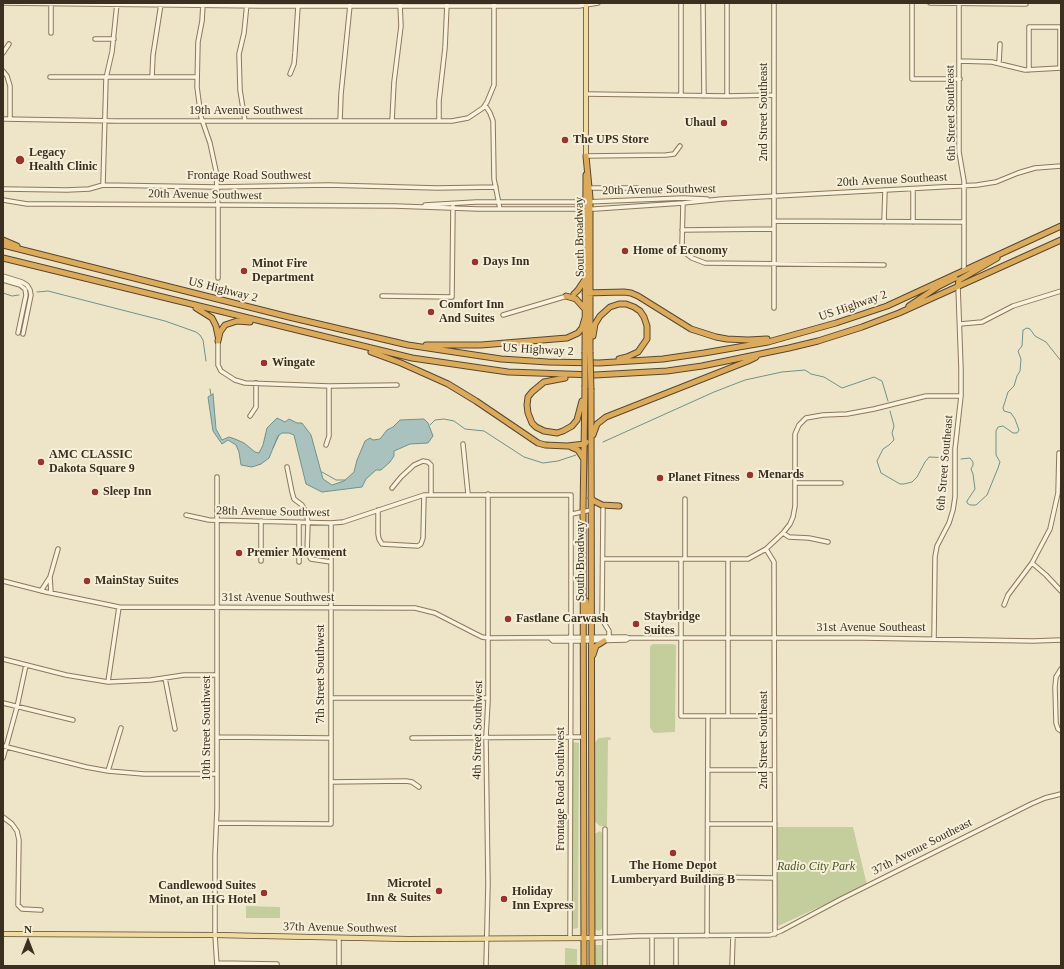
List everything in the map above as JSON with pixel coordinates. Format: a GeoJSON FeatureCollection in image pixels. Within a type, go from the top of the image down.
{"type":"FeatureCollection","features":[{"type":"Feature","properties":{"kind":"highway","name":"South Broadway"},"geometry":{"type":"LineString","coordinates":[[586,156],[589,188],[588,202]]}},
{"type":"Feature","properties":{"kind":"highway","name":"South Broadway"},"geometry":{"type":"LineString","coordinates":[[586,156],[588,209],[585,278],[588,293],[589,350],[583,511],[584,585],[587,639],[591,670],[592,966]]}},
{"type":"Feature","properties":{"kind":"highway","name":"South Broadway"},"geometry":{"type":"LineString","coordinates":[[588,209],[591,273],[585,318],[589,350]]}},
{"type":"Feature","properties":{"kind":"highway","name":"US Highway 2"},"geometry":{"type":"LineString","coordinates":[[3,245],[275,313],[434,350],[501,359],[543,362],[599,363],[692,355],[749,346],[796,335],[887,306],[1061,226]]}},
{"type":"Feature","properties":{"kind":"highway"},"geometry":{"type":"LineString","coordinates":[[3,240],[48,257]]}},
{"type":"Feature","properties":{"kind":"highway","name":"US Highway 2"},"geometry":{"type":"LineString","coordinates":[[3,258],[412,358],[478,369],[531,374],[610,375],[667,371],[702,366],[818,341],[899,313],[1061,240]]}},
{"type":"Feature","properties":{"kind":"highway"},"geometry":{"type":"LineString","coordinates":[[958,286],[958,280],[985,266],[1020,244]]}},
{"type":"Feature","properties":{"kind":"highway"},"geometry":{"type":"LineString","coordinates":[[899,313],[939,286],[961,275],[964,270]]}},
{"type":"Feature","properties":{"kind":"highway"},"geometry":{"type":"LineString","coordinates":[[591,273],[594,286],[598,289],[610,292]]}},
{"type":"Feature","properties":{"kind":"highway"},"geometry":{"type":"LineString","coordinates":[[574,294],[580,288],[585,278]]}},
{"type":"Feature","properties":{"kind":"highway"},"geometry":{"type":"LineString","coordinates":[[588,293],[624,292],[638,296],[691,329],[721,338],[748,340],[796,335]]}},
{"type":"Feature","properties":{"kind":"highway"},"geometry":{"type":"LineString","coordinates":[[566,296],[576,298],[582,304],[585,311]]}},
{"type":"Feature","properties":{"kind":"highway"},"geometry":{"type":"LineString","coordinates":[[186,303],[202,310],[212,318],[216,326],[218,341]]}},
{"type":"Feature","properties":{"kind":"highway"},"geometry":{"type":"LineString","coordinates":[[589,350],[598,319],[603,312],[610,307],[619,304],[630,305],[640,311],[648,326],[648,335],[641,350],[627,357],[599,363]]}},
{"type":"Feature","properties":{"kind":"highway"},"geometry":{"type":"LineString","coordinates":[[397,342],[428,346],[450,346],[567,338],[578,334],[582,328],[585,318]]}},
{"type":"Feature","properties":{"kind":"highway"},"geometry":{"type":"LineString","coordinates":[[218,341],[220,332],[225,325],[232,322],[237,321],[273,325]]}},
{"type":"Feature","properties":{"kind":"highway"},"geometry":{"type":"LineString","coordinates":[[346,343],[402,363],[438,379],[471,398],[538,443],[545,445],[567,446],[585,444],[588,441],[591,431]]}},
{"type":"Feature","properties":{"kind":"highway"},"geometry":{"type":"LineString","coordinates":[[619,506],[602,505],[594,501],[591,495],[593,479],[594,433],[596,424],[601,419],[733,366],[748,362],[762,354]]}},
{"type":"Feature","properties":{"kind":"highway"},"geometry":{"type":"LineString","coordinates":[[580,375],[549,380],[537,386],[530,394],[527,401],[530,420],[536,427],[544,431],[557,433],[572,426],[577,420],[587,388]]}},
{"type":"Feature","properties":{"kind":"highway","name":"South Broadway"},"geometry":{"type":"LineString","coordinates":[[584,966],[584,668],[587,639],[592,510],[591,431],[587,388]]}},
{"type":"Feature","properties":{"kind":"highway"},"geometry":{"type":"LineString","coordinates":[[567,446],[578,450],[585,461]]}},
{"type":"Feature","properties":{"kind":"highway"},"geometry":{"type":"LineString","coordinates":[[587,639],[588,678],[591,700]]}},
{"type":"Feature","properties":{"kind":"highway"},"geometry":{"type":"LineString","coordinates":[[591,670],[593,666],[594,650],[596,646],[604,641]]}},
{"type":"Feature","properties":{"kind":"highway"},"geometry":{"type":"LineString","coordinates":[[584,668],[587,698],[586,731],[587,733],[592,734]]}},
{"type":"Feature","properties":{"kind":"highway"},"geometry":{"type":"LineString","coordinates":[[584,737],[587,739],[587,769],[591,794]]}},
{"type":"Feature","properties":{"kind":"highway"},"geometry":{"type":"LineString","coordinates":[[584,771],[587,791],[586,824],[588,828],[592,828]]}},
{"type":"Feature","properties":{"kind":"main road","name":"South Broadway"},"geometry":{"type":"LineString","coordinates":[[586,4],[586,156]]}},
{"type":"Feature","properties":{"kind":"main road","name":"37th Avenue Southwest"},"geometry":{"type":"LineString","coordinates":[[3,934],[486,939],[592,938]]}},
{"type":"Feature","properties":{"kind":"street"},"geometry":{"type":"LineString","coordinates":[[3,3],[247,4],[298,6],[598,3]]}},
{"type":"Feature","properties":{"kind":"street"},"geometry":{"type":"LineString","coordinates":[[103,185],[106,77],[114,39],[117,3]]}},
{"type":"Feature","properties":{"kind":"street"},"geometry":{"type":"LineString","coordinates":[[681,3],[681,95]]}},
{"type":"Feature","properties":{"kind":"street"},"geometry":{"type":"LineString","coordinates":[[703,3],[704,96]]}},
{"type":"Feature","properties":{"kind":"street"},"geometry":{"type":"LineString","coordinates":[[727,3],[727,96]]}},
{"type":"Feature","properties":{"kind":"street","name":"2nd Street Southeast"},"geometry":{"type":"LineString","coordinates":[[774,3],[774,229]]}},
{"type":"Feature","properties":{"kind":"street"},"geometry":{"type":"LineString","coordinates":[[912,3],[912,79],[960,79]]}},
{"type":"Feature","properties":{"kind":"street"},"geometry":{"type":"LineString","coordinates":[[930,3],[1026,4]]}},
{"type":"Feature","properties":{"kind":"street"},"geometry":{"type":"LineString","coordinates":[[51,4],[51,33]]}},
{"type":"Feature","properties":{"kind":"street"},"geometry":{"type":"LineString","coordinates":[[152,77],[161,4]]}},
{"type":"Feature","properties":{"kind":"street"},"geometry":{"type":"LineString","coordinates":[[203,4],[202,21],[198,42],[197,87],[202,121],[214,157],[216,171],[218,206],[218,278]]}},
{"type":"Feature","properties":{"kind":"street"},"geometry":{"type":"LineString","coordinates":[[245,121],[240,90],[239,54],[244,33],[247,4]]}},
{"type":"Feature","properties":{"kind":"street"},"geometry":{"type":"LineString","coordinates":[[392,121],[394,82],[401,26],[400,4]]}},
{"type":"Feature","properties":{"kind":"street"},"geometry":{"type":"LineString","coordinates":[[439,121],[439,101],[445,48],[447,4]]}},
{"type":"Feature","properties":{"kind":"street"},"geometry":{"type":"LineString","coordinates":[[494,4],[494,85],[485,105],[493,121],[494,179],[500,209]]}},
{"type":"Feature","properties":{"kind":"street","name":"6th Street Southeast"},"geometry":{"type":"LineString","coordinates":[[959,4],[959,152],[963,169],[964,186],[964,270]]}},
{"type":"Feature","properties":{"kind":"street"},"geometry":{"type":"LineString","coordinates":[[340,121],[341,94],[350,5]]}},
{"type":"Feature","properties":{"kind":"street"},"geometry":{"type":"LineString","coordinates":[[290,74],[296,53],[298,6]]}},
{"type":"Feature","properties":{"kind":"street"},"geometry":{"type":"LineString","coordinates":[[960,61],[999,63],[1029,70],[1061,68],[1060,27],[1029,27],[1029,70]]}},
{"type":"Feature","properties":{"kind":"street"},"geometry":{"type":"LineString","coordinates":[[95,39],[114,39]]}},
{"type":"Feature","properties":{"kind":"street"},"geometry":{"type":"LineString","coordinates":[[3,53],[9,44]]}},
{"type":"Feature","properties":{"kind":"street"},"geometry":{"type":"LineString","coordinates":[[999,63],[1000,44]]}},
{"type":"Feature","properties":{"kind":"street"},"geometry":{"type":"LineString","coordinates":[[3,71],[7,76],[10,86],[10,119]]}},
{"type":"Feature","properties":{"kind":"street"},"geometry":{"type":"LineString","coordinates":[[50,77],[197,76]]}},
{"type":"Feature","properties":{"kind":"street"},"geometry":{"type":"LineString","coordinates":[[586,94],[704,96],[774,95]]}},
{"type":"Feature","properties":{"kind":"street","name":"19th Avenue Southwest"},"geometry":{"type":"LineString","coordinates":[[3,119],[452,121],[468,118],[485,105]]}},
{"type":"Feature","properties":{"kind":"street"},"geometry":{"type":"LineString","coordinates":[[586,156],[666,155],[674,154],[680,146]]}},
{"type":"Feature","properties":{"kind":"street","name":"20th Avenue Southeast"},"geometry":{"type":"LineString","coordinates":[[722,199],[964,186],[996,182],[1018,172],[1035,168],[1061,166]]}},
{"type":"Feature","properties":{"kind":"street","name":"Frontage Road Southwest"},"geometry":{"type":"LineString","coordinates":[[3,189],[75,190],[89,189],[103,185],[216,187],[328,185],[437,188],[496,187]]}},
{"type":"Feature","properties":{"kind":"street"},"geometry":{"type":"LineString","coordinates":[[589,188],[637,188]]}},
{"type":"Feature","properties":{"kind":"street"},"geometry":{"type":"LineString","coordinates":[[913,189],[913,222]]}},
{"type":"Feature","properties":{"kind":"street"},"geometry":{"type":"LineString","coordinates":[[884,222],[885,190]]}},
{"type":"Feature","properties":{"kind":"street","name":"20th Avenue Southwest"},"geometry":{"type":"LineString","coordinates":[[408,206],[453,203],[588,202],[683,198],[722,199]]}},
{"type":"Feature","properties":{"kind":"street","name":"20th Avenue Southwest"},"geometry":{"type":"LineString","coordinates":[[3,200],[27,204],[408,206],[500,209],[588,209],[722,199]]}},
{"type":"Feature","properties":{"kind":"street"},"geometry":{"type":"LineString","coordinates":[[382,296],[452,297],[453,203]]}},
{"type":"Feature","properties":{"kind":"street"},"geometry":{"type":"LineString","coordinates":[[683,203],[682,245],[684,252],[692,258],[705,263],[884,265]]}},
{"type":"Feature","properties":{"kind":"street"},"geometry":{"type":"LineString","coordinates":[[774,221],[963,222]]}},
{"type":"Feature","properties":{"kind":"street"},"geometry":{"type":"LineString","coordinates":[[682,230],[774,229],[774,308]]}},
{"type":"Feature","properties":{"kind":"street"},"geometry":{"type":"LineString","coordinates":[[3,276],[22,282],[27,285],[30,290],[31,295],[20,333],[26,296],[24,289],[20,285],[3,280]]}},
{"type":"Feature","properties":{"kind":"street","name":"6th Street Southeast"},"geometry":{"type":"LineString","coordinates":[[934,639],[935,557],[937,546],[954,510],[955,450],[960,396],[960,324],[958,286]]}},
{"type":"Feature","properties":{"kind":"street"},"geometry":{"type":"LineString","coordinates":[[960,324],[982,322],[1013,306],[1061,291]]}},
{"type":"Feature","properties":{"kind":"street"},"geometry":{"type":"LineString","coordinates":[[503,315],[566,296],[588,293]]}},
{"type":"Feature","properties":{"kind":"street"},"geometry":{"type":"LineString","coordinates":[[218,341],[218,365],[221,370],[235,380],[245,383],[329,386],[397,385]]}},
{"type":"Feature","properties":{"kind":"street"},"geometry":{"type":"LineString","coordinates":[[250,416],[256,407],[256,383]]}},
{"type":"Feature","properties":{"kind":"street"},"geometry":{"type":"LineString","coordinates":[[326,445],[329,436],[329,386]]}},
{"type":"Feature","properties":{"kind":"street"},"geometry":{"type":"LineString","coordinates":[[603,558],[748,559],[766,549],[783,533],[793,517],[795,506],[795,434],[799,425],[806,418],[823,415],[847,414],[926,396],[960,396]]}},
{"type":"Feature","properties":{"kind":"street"},"geometry":{"type":"LineString","coordinates":[[463,444],[468,494]]}},
{"type":"Feature","properties":{"kind":"street"},"geometry":{"type":"LineString","coordinates":[[1004,604],[1008,595],[1032,563],[1050,529],[1056,506],[1060,476],[1060,453]]}},
{"type":"Feature","properties":{"kind":"street"},"geometry":{"type":"LineString","coordinates":[[392,488],[414,465],[423,461],[428,462],[431,465],[431,495]]}},
{"type":"Feature","properties":{"kind":"street"},"geometry":{"type":"LineString","coordinates":[[287,467],[294,499],[302,505],[306,512],[308,522],[308,552],[311,558],[331,562]]}},
{"type":"Feature","properties":{"kind":"street","name":"10th Street Southwest"},"geometry":{"type":"LineString","coordinates":[[217,477],[217,823],[215,856],[215,935],[217,964]]}},
{"type":"Feature","properties":{"kind":"street"},"geometry":{"type":"LineString","coordinates":[[795,483],[841,483]]}},
{"type":"Feature","properties":{"kind":"street","name":"4th Street Southwest"},"geometry":{"type":"LineString","coordinates":[[486,966],[488,818],[486,737],[488,698],[488,494]]}},
{"type":"Feature","properties":{"kind":"street","name":"Frontage Road Southwest"},"geometry":{"type":"LineString","coordinates":[[570,938],[571,494]]}},
{"type":"Feature","properties":{"kind":"street","name":"28th Avenue Southwest"},"geometry":{"type":"LineString","coordinates":[[186,515],[200,519],[217,520],[331,523],[342,522],[424,495],[571,494]]}},
{"type":"Feature","properties":{"kind":"street"},"geometry":{"type":"LineString","coordinates":[[378,510],[378,534],[380,542],[384,545],[418,546],[421,544],[423,538],[424,495]]}},
{"type":"Feature","properties":{"kind":"street"},"geometry":{"type":"LineString","coordinates":[[684,499],[680,638],[681,716],[774,716]]}},
{"type":"Feature","properties":{"kind":"street"},"geometry":{"type":"LineString","coordinates":[[603,509],[602,618],[609,631],[609,637]]}},
{"type":"Feature","properties":{"kind":"street"},"geometry":{"type":"LineString","coordinates":[[572,514],[592,510]]}},
{"type":"Feature","properties":{"kind":"street"},"geometry":{"type":"LineString","coordinates":[[261,521],[261,561]]}},
{"type":"Feature","properties":{"kind":"street"},"geometry":{"type":"LineString","coordinates":[[299,522],[299,562]]}},
{"type":"Feature","properties":{"kind":"street","name":"7th Street Southwest"},"geometry":{"type":"LineString","coordinates":[[217,823],[331,824],[331,523]]}},
{"type":"Feature","properties":{"kind":"street"},"geometry":{"type":"LineString","coordinates":[[783,533],[789,537],[809,538],[828,542]]}},
{"type":"Feature","properties":{"kind":"street"},"geometry":{"type":"LineString","coordinates":[[51,593],[50,578],[58,549]]}},
{"type":"Feature","properties":{"kind":"street","name":"2nd Street Southeast"},"geometry":{"type":"LineString","coordinates":[[766,549],[774,562],[775,934]]}},
{"type":"Feature","properties":{"kind":"street"},"geometry":{"type":"LineString","coordinates":[[728,559],[728,716]]}},
{"type":"Feature","properties":{"kind":"street"},"geometry":{"type":"LineString","coordinates":[[1032,563],[1061,591]]}},
{"type":"Feature","properties":{"kind":"street"},"geometry":{"type":"LineString","coordinates":[[41,591],[50,578]]}},
{"type":"Feature","properties":{"kind":"street","name":"31st Avenue Southwest"},"geometry":{"type":"LineString","coordinates":[[3,581],[41,591],[119,607],[403,607],[435,613],[482,637],[488,638],[550,638],[553,641],[609,637],[680,638]]}},
{"type":"Feature","properties":{"kind":"street"},"geometry":{"type":"LineString","coordinates":[[108,682],[119,607]]}},
{"type":"Feature","properties":{"kind":"street","name":"31st Avenue Southwest"},"geometry":{"type":"LineString","coordinates":[[587,639],[604,641],[626,640],[629,638]]}},
{"type":"Feature","properties":{"kind":"street","name":"31st Avenue Southeast"},"geometry":{"type":"LineString","coordinates":[[680,638],[1061,640]]}},
{"type":"Feature","properties":{"kind":"street"},"geometry":{"type":"LineString","coordinates":[[3,659],[66,675],[108,682],[128,682],[184,675],[217,675]]}},
{"type":"Feature","properties":{"kind":"street"},"geometry":{"type":"LineString","coordinates":[[3,758],[17,707],[26,665]]}},
{"type":"Feature","properties":{"kind":"street"},"geometry":{"type":"LineString","coordinates":[[1061,669],[1056,676],[1055,686],[1056,723],[1058,729],[1061,731]]}},
{"type":"Feature","properties":{"kind":"street"},"geometry":{"type":"LineString","coordinates":[[165,678],[175,729]]}},
{"type":"Feature","properties":{"kind":"street"},"geometry":{"type":"LineString","coordinates":[[331,698],[488,698]]}},
{"type":"Feature","properties":{"kind":"street"},"geometry":{"type":"LineString","coordinates":[[3,703],[73,720]]}},
{"type":"Feature","properties":{"kind":"street"},"geometry":{"type":"LineString","coordinates":[[707,936],[708,716]]}},
{"type":"Feature","properties":{"kind":"street"},"geometry":{"type":"LineString","coordinates":[[108,771],[121,728]]}},
{"type":"Feature","properties":{"kind":"street"},"geometry":{"type":"LineString","coordinates":[[217,737],[331,738]]}},
{"type":"Feature","properties":{"kind":"street"},"geometry":{"type":"LineString","coordinates":[[412,738],[584,737]]}},
{"type":"Feature","properties":{"kind":"street"},"geometry":{"type":"LineString","coordinates":[[5,747],[108,771],[144,774],[217,774]]}},
{"type":"Feature","properties":{"kind":"street"},"geometry":{"type":"LineString","coordinates":[[708,770],[774,770]]}},
{"type":"Feature","properties":{"kind":"street"},"geometry":{"type":"LineString","coordinates":[[331,782],[406,781],[412,782],[419,787]]}},
{"type":"Feature","properties":{"kind":"street","name":"37th Avenue Southeast"},"geometry":{"type":"LineString","coordinates":[[676,936],[764,936],[775,934],[841,899],[1031,804],[1045,798],[1061,794]]}},
{"type":"Feature","properties":{"kind":"street"},"geometry":{"type":"LineString","coordinates":[[3,817],[12,824],[17,831],[19,840],[18,905],[22,909],[41,910]]}},
{"type":"Feature","properties":{"kind":"street"},"geometry":{"type":"LineString","coordinates":[[708,824],[774,824]]}},
{"type":"Feature","properties":{"kind":"street"},"geometry":{"type":"LineString","coordinates":[[605,829],[606,966]]}},
{"type":"Feature","properties":{"kind":"street"},"geometry":{"type":"LineString","coordinates":[[708,877],[775,878]]}},
{"type":"Feature","properties":{"kind":"street"},"geometry":{"type":"LineString","coordinates":[[652,936],[652,966]]}},
{"type":"Feature","properties":{"kind":"street"},"geometry":{"type":"LineString","coordinates":[[676,936],[676,966]]}},
{"type":"Feature","properties":{"kind":"street","name":"37th Avenue Southwest"},"geometry":{"type":"LineString","coordinates":[[592,938],[676,936]]}},
{"type":"Feature","properties":{"kind":"street"},"geometry":{"type":"LineString","coordinates":[[732,966],[733,936]]}},
{"type":"Feature","properties":{"kind":"street"},"geometry":{"type":"LineString","coordinates":[[339,938],[339,966]]}},
{"type":"Feature","properties":{"kind":"street"},"geometry":{"type":"LineString","coordinates":[[217,964],[277,964],[277,966]]}},
{"type":"Feature","properties":{"kind":"green space"},"geometry":{"type":"Polygon","coordinates":[[[653,644],[676,645],[675,732],[654,733],[650,728],[650,646],[653,644]]]}},
{"type":"Feature","properties":{"kind":"green space"},"geometry":{"type":"Polygon","coordinates":[[[610,737],[611,740],[608,740],[607,826],[600,826],[594,821],[594,743],[599,738],[610,737]]]}},
{"type":"Feature","properties":{"kind":"green space"},"geometry":{"type":"Polygon","coordinates":[[[572,742],[579,743],[578,928],[573,929],[572,742]]]}},
{"type":"Feature","properties":{"kind":"green space","name":"Radio City Park"},"geometry":{"type":"Polygon","coordinates":[[[777,827],[853,827],[867,885],[778,926],[777,827]]]}},
{"type":"Feature","properties":{"kind":"green space"},"geometry":{"type":"Polygon","coordinates":[[[600,831],[602,833],[602,929],[599,931],[594,929],[594,834],[600,831]]]}},
{"type":"Feature","properties":{"kind":"green space"},"geometry":{"type":"Polygon","coordinates":[[[246,906],[280,907],[280,918],[246,918],[246,906]]]}},
{"type":"Feature","properties":{"kind":"green space"},"geometry":{"type":"Polygon","coordinates":[[[595,945],[602,945],[602,966],[595,966],[595,945]]]}},
{"type":"Feature","properties":{"kind":"green space"},"geometry":{"type":"Polygon","coordinates":[[[565,948],[577,949],[577,966],[565,966],[565,948]]]}},
{"type":"Feature","properties":{"kind":"water"},"geometry":{"type":"Polygon","coordinates":[[[213,394],[216,429],[222,440],[229,437],[235,439],[259,453],[263,445],[267,428],[277,418],[285,422],[289,419],[297,423],[302,423],[311,435],[323,479],[332,485],[344,481],[354,472],[365,441],[370,438],[373,440],[380,439],[387,430],[393,427],[400,420],[424,419],[428,423],[433,436],[428,443],[410,444],[394,451],[394,456],[390,462],[381,470],[376,470],[366,479],[362,487],[322,492],[306,484],[294,435],[289,433],[282,433],[278,436],[269,458],[261,464],[252,467],[241,465],[239,452],[236,445],[228,440],[222,444],[213,431],[208,397],[213,394]]]}},
{"type":"Feature","properties":{"kind":"waterway"},"geometry":{"type":"LineString","coordinates":[[37,292],[48,291],[165,321],[196,332],[203,340],[206,361]]}},
{"type":"Feature","properties":{"kind":"waterway"},"geometry":{"type":"LineString","coordinates":[[3,293],[12,296],[19,295]]}},
{"type":"Feature","properties":{"kind":"waterway"},"geometry":{"type":"LineString","coordinates":[[961,459],[970,458],[973,462],[971,469],[975,489],[967,503],[970,505],[976,505],[987,495],[1000,462],[996,455],[996,431],[998,427],[1003,426],[1013,433],[1017,433],[1019,430],[1011,413],[1004,411],[1003,408],[1008,392],[1014,386],[1020,371],[1021,359],[1018,351],[1022,346],[1023,330],[1027,328],[1030,329],[1035,336],[1046,342],[1061,361]]}},
{"type":"Feature","properties":{"kind":"waterway"},"geometry":{"type":"LineString","coordinates":[[603,442],[714,392],[745,380],[782,372],[805,370],[811,374],[824,377],[842,388],[874,377],[882,381],[888,401]]}},
{"type":"Feature","properties":{"kind":"waterway"},"geometry":{"type":"LineString","coordinates":[[210,389],[211,395]]}},
{"type":"Feature","properties":{"kind":"waterway"},"geometry":{"type":"LineString","coordinates":[[890,411],[894,426],[892,433],[894,440],[883,449],[877,461],[881,473],[900,484],[904,484],[912,482],[917,477],[929,457],[950,458]]}},
{"type":"Feature","properties":{"kind":"waterway"},"geometry":{"type":"LineString","coordinates":[[430,425],[435,420],[444,419],[454,421],[465,429],[484,431],[524,457],[543,463],[558,461],[576,455]]}},
{"type":"Feature","properties":{"kind":"waterway"},"geometry":{"type":"LineString","coordinates":[[273,448],[279,435]]}},
{"type":"Feature","properties":{"kind":"waterway"},"geometry":{"type":"LineString","coordinates":[[322,472],[336,480],[345,480]]}},
{"type":"Feature","properties":{"kind":"place","name":"Uhaul"},"geometry":{"type":"Point","coordinates":[724,123]}},
{"type":"Feature","properties":{"kind":"place","name":"The UPS Store"},"geometry":{"type":"Point","coordinates":[565,140]}},
{"type":"Feature","properties":{"kind":"place","name":"Legacy Health Clinic"},"geometry":{"type":"Point","coordinates":[20,160]}},
{"type":"Feature","properties":{"kind":"place","name":"Home of Economy"},"geometry":{"type":"Point","coordinates":[625,251]}},
{"type":"Feature","properties":{"kind":"place","name":"Days Inn"},"geometry":{"type":"Point","coordinates":[475,262]}},
{"type":"Feature","properties":{"kind":"place","name":"Minot Fire Department"},"geometry":{"type":"Point","coordinates":[244,271]}},
{"type":"Feature","properties":{"kind":"place","name":"Comfort Inn And Suites"},"geometry":{"type":"Point","coordinates":[431,312]}},
{"type":"Feature","properties":{"kind":"place","name":"Wingate"},"geometry":{"type":"Point","coordinates":[264,363]}},
{"type":"Feature","properties":{"kind":"place","name":"AMC CLASSIC Dakota Square 9"},"geometry":{"type":"Point","coordinates":[41,462]}},
{"type":"Feature","properties":{"kind":"place","name":"Menards"},"geometry":{"type":"Point","coordinates":[750,475]}},
{"type":"Feature","properties":{"kind":"place","name":"Planet Fitness"},"geometry":{"type":"Point","coordinates":[660,478]}},
{"type":"Feature","properties":{"kind":"place","name":"Sleep Inn"},"geometry":{"type":"Point","coordinates":[95,492]}},
{"type":"Feature","properties":{"kind":"place","name":"Premier Movement"},"geometry":{"type":"Point","coordinates":[239,553]}},
{"type":"Feature","properties":{"kind":"place","name":"MainStay Suites"},"geometry":{"type":"Point","coordinates":[87,581]}},
{"type":"Feature","properties":{"kind":"place","name":"Fastlane Carwash"},"geometry":{"type":"Point","coordinates":[508,619]}},
{"type":"Feature","properties":{"kind":"place","name":"Staybridge Suites"},"geometry":{"type":"Point","coordinates":[636,624]}},
{"type":"Feature","properties":{"kind":"place","name":"The Home Depot Lumberyard Building B"},"geometry":{"type":"Point","coordinates":[673,853]}},
{"type":"Feature","properties":{"kind":"place","name":"Microtel Inn & Suites"},"geometry":{"type":"Point","coordinates":[439,891]}},
{"type":"Feature","properties":{"kind":"place","name":"Candlewood Suites Minot, an IHG Hotel"},"geometry":{"type":"Point","coordinates":[264,893]}},
{"type":"Feature","properties":{"kind":"place","name":"Holiday Inn Express"},"geometry":{"type":"Point","coordinates":[504,899]}}]}
